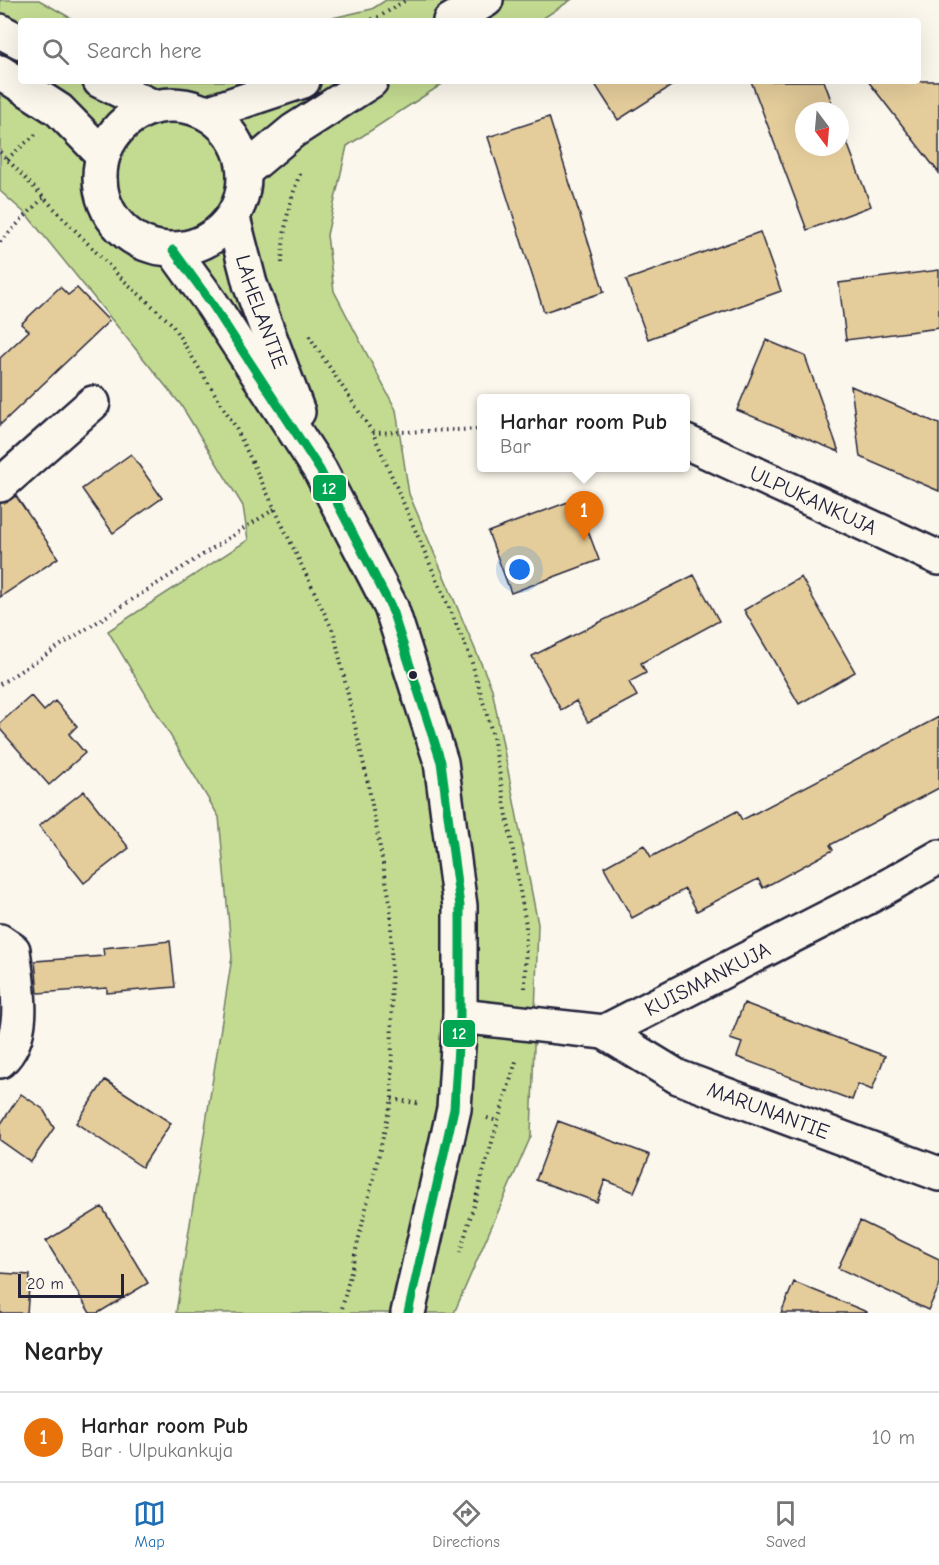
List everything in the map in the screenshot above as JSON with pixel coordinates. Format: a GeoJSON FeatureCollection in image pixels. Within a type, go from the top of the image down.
{"type":"FeatureCollection","features":[{"type":"Feature","properties":{"kind":"main road"},"geometry":{"type":"LineString","coordinates":[[455,18],[486,0]]}},
{"type":"Feature","properties":{"kind":"main road"},"geometry":{"type":"LineString","coordinates":[[0,31],[18,40]]}},
{"type":"Feature","properties":{"kind":"main road"},"geometry":{"type":"LineString","coordinates":[[0,72],[18,84]]}},
{"type":"Feature","properties":{"kind":"main road"},"geometry":{"type":"LineString","coordinates":[[19,84],[59,110],[103,155]]}},
{"type":"Feature","properties":{"kind":"main road"},"geometry":{"type":"LineString","coordinates":[[106,84],[154,107]]}},
{"type":"Feature","properties":{"kind":"main road"},"geometry":{"type":"LineString","coordinates":[[207,113],[294,84]]}},
{"type":"Feature","properties":{"kind":"main road"},"geometry":{"type":"LineString","coordinates":[[245,171],[293,131],[366,84]]}},
{"type":"Feature","properties":{"kind":"main road"},"geometry":{"type":"LineString","coordinates":[[181,105],[207,113],[233,137],[245,171],[243,195],[233,218],[207,241],[173,250],[150,247],[130,237],[113,220],[103,200],[99,177],[103,155],[122,124],[154,107],[181,105]]}},
{"type":"Feature","properties":{"kind":"main road","name":"LAHELANTIE"},"geometry":{"type":"LineString","coordinates":[[233,218],[250,284],[320,470]]}},
{"type":"Feature","properties":{"kind":"main road","name":"LAHELANTIE"},"geometry":{"type":"LineString","coordinates":[[173,250],[212,304],[320,470],[392,607],[441,762],[460,906],[460,1016],[454,1109],[408,1313]]}},
{"type":"Feature","properties":{"kind":"main road"},"geometry":{"type":"LineString","coordinates":[[0,485],[93,403]]}},
{"type":"Feature","properties":{"kind":"main road","name":"ULPUKANKUJA"},"geometry":{"type":"LineString","coordinates":[[690,444],[939,558]]}},
{"type":"Feature","properties":{"kind":"main road","name":"KUISMANKUJA"},"geometry":{"type":"LineString","coordinates":[[604,1032],[872,895],[939,857]]}},
{"type":"Feature","properties":{"kind":"main road"},"geometry":{"type":"LineString","coordinates":[[0,940],[14,950],[21,1014],[7,1054],[0,1061]]}},
{"type":"Feature","properties":{"kind":"main road"},"geometry":{"type":"LineString","coordinates":[[460,1016],[604,1032]]}},
{"type":"Feature","properties":{"kind":"main road","name":"MARUNANTIE"},"geometry":{"type":"LineString","coordinates":[[604,1032],[678,1077],[939,1174]]}},
{"type":"Feature","properties":{"kind":"path"},"geometry":{"type":"LineString","coordinates":[[376,18],[406,0]]}},
{"type":"Feature","properties":{"kind":"path"},"geometry":{"type":"LineString","coordinates":[[0,152],[119,276],[171,323],[236,426],[334,633],[369,783],[391,907],[392,1099],[341,1313]]}},
{"type":"Feature","properties":{"kind":"path"},"geometry":{"type":"LineString","coordinates":[[0,242],[44,197]]}},
{"type":"Feature","properties":{"kind":"path"},"geometry":{"type":"LineString","coordinates":[[373,433],[477,429]]}},
{"type":"Feature","properties":{"kind":"path"},"geometry":{"type":"LineString","coordinates":[[0,684],[276,508]]}},
{"type":"Feature","properties":{"kind":"path"},"geometry":{"type":"LineString","coordinates":[[458,1257],[470,1223],[498,1120]]}},
{"type":"Feature","properties":{"kind":"green space"},"geometry":{"type":"Polygon","coordinates":[[[0,0],[39,0],[71,18],[18,18],[18,84],[442,84],[347,146],[327,235],[334,291],[396,410],[409,494],[492,689],[538,924],[531,1136],[454,1313],[176,1313],[232,957],[219,817],[108,631],[248,540],[243,506],[181,405],[27,215],[0,191],[0,0]]]}},
{"type":"Feature","properties":{"kind":"green space"},"geometry":{"type":"Polygon","coordinates":[[[386,0],[571,0],[544,18],[332,18],[372,9],[386,0]]]}},
{"type":"Feature","properties":{"kind":"building"},"geometry":{"type":"Polygon","coordinates":[[[921,81],[939,81],[939,173],[870,84],[921,84],[921,81]]]}},
{"type":"Feature","properties":{"kind":"building"},"geometry":{"type":"Polygon","coordinates":[[[595,84],[674,84],[618,120],[595,84]]]}},
{"type":"Feature","properties":{"kind":"building"},"geometry":{"type":"Polygon","coordinates":[[[752,84],[825,84],[832,102],[795,102],[795,156],[849,156],[849,148],[871,206],[807,230],[752,84]]]}},
{"type":"Feature","properties":{"kind":"building"},"geometry":{"type":"Polygon","coordinates":[[[549,117],[604,292],[544,312],[488,137],[549,117]]]}},
{"type":"Feature","properties":{"kind":"building"},"geometry":{"type":"Polygon","coordinates":[[[760,232],[781,291],[648,339],[626,280],[760,232]]]}},
{"type":"Feature","properties":{"kind":"building"},"geometry":{"type":"Polygon","coordinates":[[[939,270],[939,328],[846,340],[839,283],[939,270]]]}},
{"type":"Feature","properties":{"kind":"building"},"geometry":{"type":"Polygon","coordinates":[[[60,287],[68,295],[77,288],[109,321],[0,425],[0,358],[29,331],[21,324],[60,287]]]}},
{"type":"Feature","properties":{"kind":"building"},"geometry":{"type":"Polygon","coordinates":[[[766,340],[805,356],[839,452],[737,410],[766,340]]]}},
{"type":"Feature","properties":{"kind":"building"},"geometry":{"type":"Polygon","coordinates":[[[851,386],[939,424],[939,491],[860,457],[851,386]]]}},
{"type":"Feature","properties":{"kind":"building"},"geometry":{"type":"Polygon","coordinates":[[[131,454],[162,498],[113,533],[82,489],[131,454]]]}},
{"type":"Feature","properties":{"kind":"building"},"geometry":{"type":"Polygon","coordinates":[[[16,496],[58,558],[0,597],[0,503],[16,496]]]}},
{"type":"Feature","properties":{"kind":"building"},"geometry":{"type":"Polygon","coordinates":[[[576,499],[599,560],[511,593],[488,532],[576,499]]]}},
{"type":"Feature","properties":{"kind":"building"},"geometry":{"type":"Polygon","coordinates":[[[694,575],[719,621],[641,663],[646,673],[629,682],[637,696],[588,722],[576,701],[561,710],[532,656],[694,575]]]}},
{"type":"Feature","properties":{"kind":"building"},"geometry":{"type":"Polygon","coordinates":[[[801,577],[855,672],[799,704],[744,610],[801,577]]]}},
{"type":"Feature","properties":{"kind":"building"},"geometry":{"type":"Polygon","coordinates":[[[31,696],[44,711],[55,701],[77,726],[69,734],[85,753],[49,785],[0,729],[0,723],[31,696]]]}},
{"type":"Feature","properties":{"kind":"building"},"geometry":{"type":"Polygon","coordinates":[[[939,717],[939,788],[830,845],[833,850],[763,888],[758,879],[697,911],[685,889],[632,918],[604,867],[644,845],[651,857],[737,811],[742,820],[939,717]]]}},
{"type":"Feature","properties":{"kind":"building"},"geometry":{"type":"Polygon","coordinates":[[[84,791],[129,848],[84,883],[39,826],[84,791]]]}},
{"type":"Feature","properties":{"kind":"building"},"geometry":{"type":"Polygon","coordinates":[[[170,941],[175,987],[107,993],[107,988],[38,993],[35,961],[104,956],[103,948],[170,941]]]}},
{"type":"Feature","properties":{"kind":"building"},"geometry":{"type":"Polygon","coordinates":[[[744,1003],[885,1056],[872,1090],[858,1084],[852,1100],[737,1057],[742,1043],[730,1039],[744,1003]]]}},
{"type":"Feature","properties":{"kind":"building"},"geometry":{"type":"Polygon","coordinates":[[[105,1080],[171,1123],[142,1167],[76,1123],[105,1080]]]}},
{"type":"Feature","properties":{"kind":"building"},"geometry":{"type":"Polygon","coordinates":[[[21,1094],[43,1109],[54,1128],[31,1162],[0,1140],[0,1125],[21,1094]]]}},
{"type":"Feature","properties":{"kind":"building"},"geometry":{"type":"Polygon","coordinates":[[[558,1121],[650,1155],[634,1192],[605,1180],[597,1202],[536,1180],[558,1121]]]}},
{"type":"Feature","properties":{"kind":"building"},"geometry":{"type":"Polygon","coordinates":[[[102,1207],[148,1283],[98,1313],[90,1313],[46,1241],[102,1207]]]}},
{"type":"Feature","properties":{"kind":"building"},"geometry":{"type":"Polygon","coordinates":[[[860,1221],[939,1259],[939,1287],[928,1310],[838,1268],[860,1221]]]}},
{"type":"Feature","properties":{"kind":"building"},"geometry":{"type":"Polygon","coordinates":[[[0,1273],[30,1275],[27,1313],[0,1313],[0,1273]]]}},
{"type":"Feature","properties":{"kind":"building"},"geometry":{"type":"Polygon","coordinates":[[[794,1282],[867,1312],[867,1313],[781,1313],[794,1282]]]}},
{"type":"Feature","properties":{"kind":"transit line","name":"12"},"geometry":{"type":"LineString","coordinates":[[173,250],[212,304],[320,470],[391,607],[441,762],[460,906],[460,1016],[454,1109],[408,1313]]}},
{"type":"Feature","properties":{"kind":"place","name":"Harhar room Pub"},"geometry":{"type":"Point","coordinates":[584,541]}}]}
